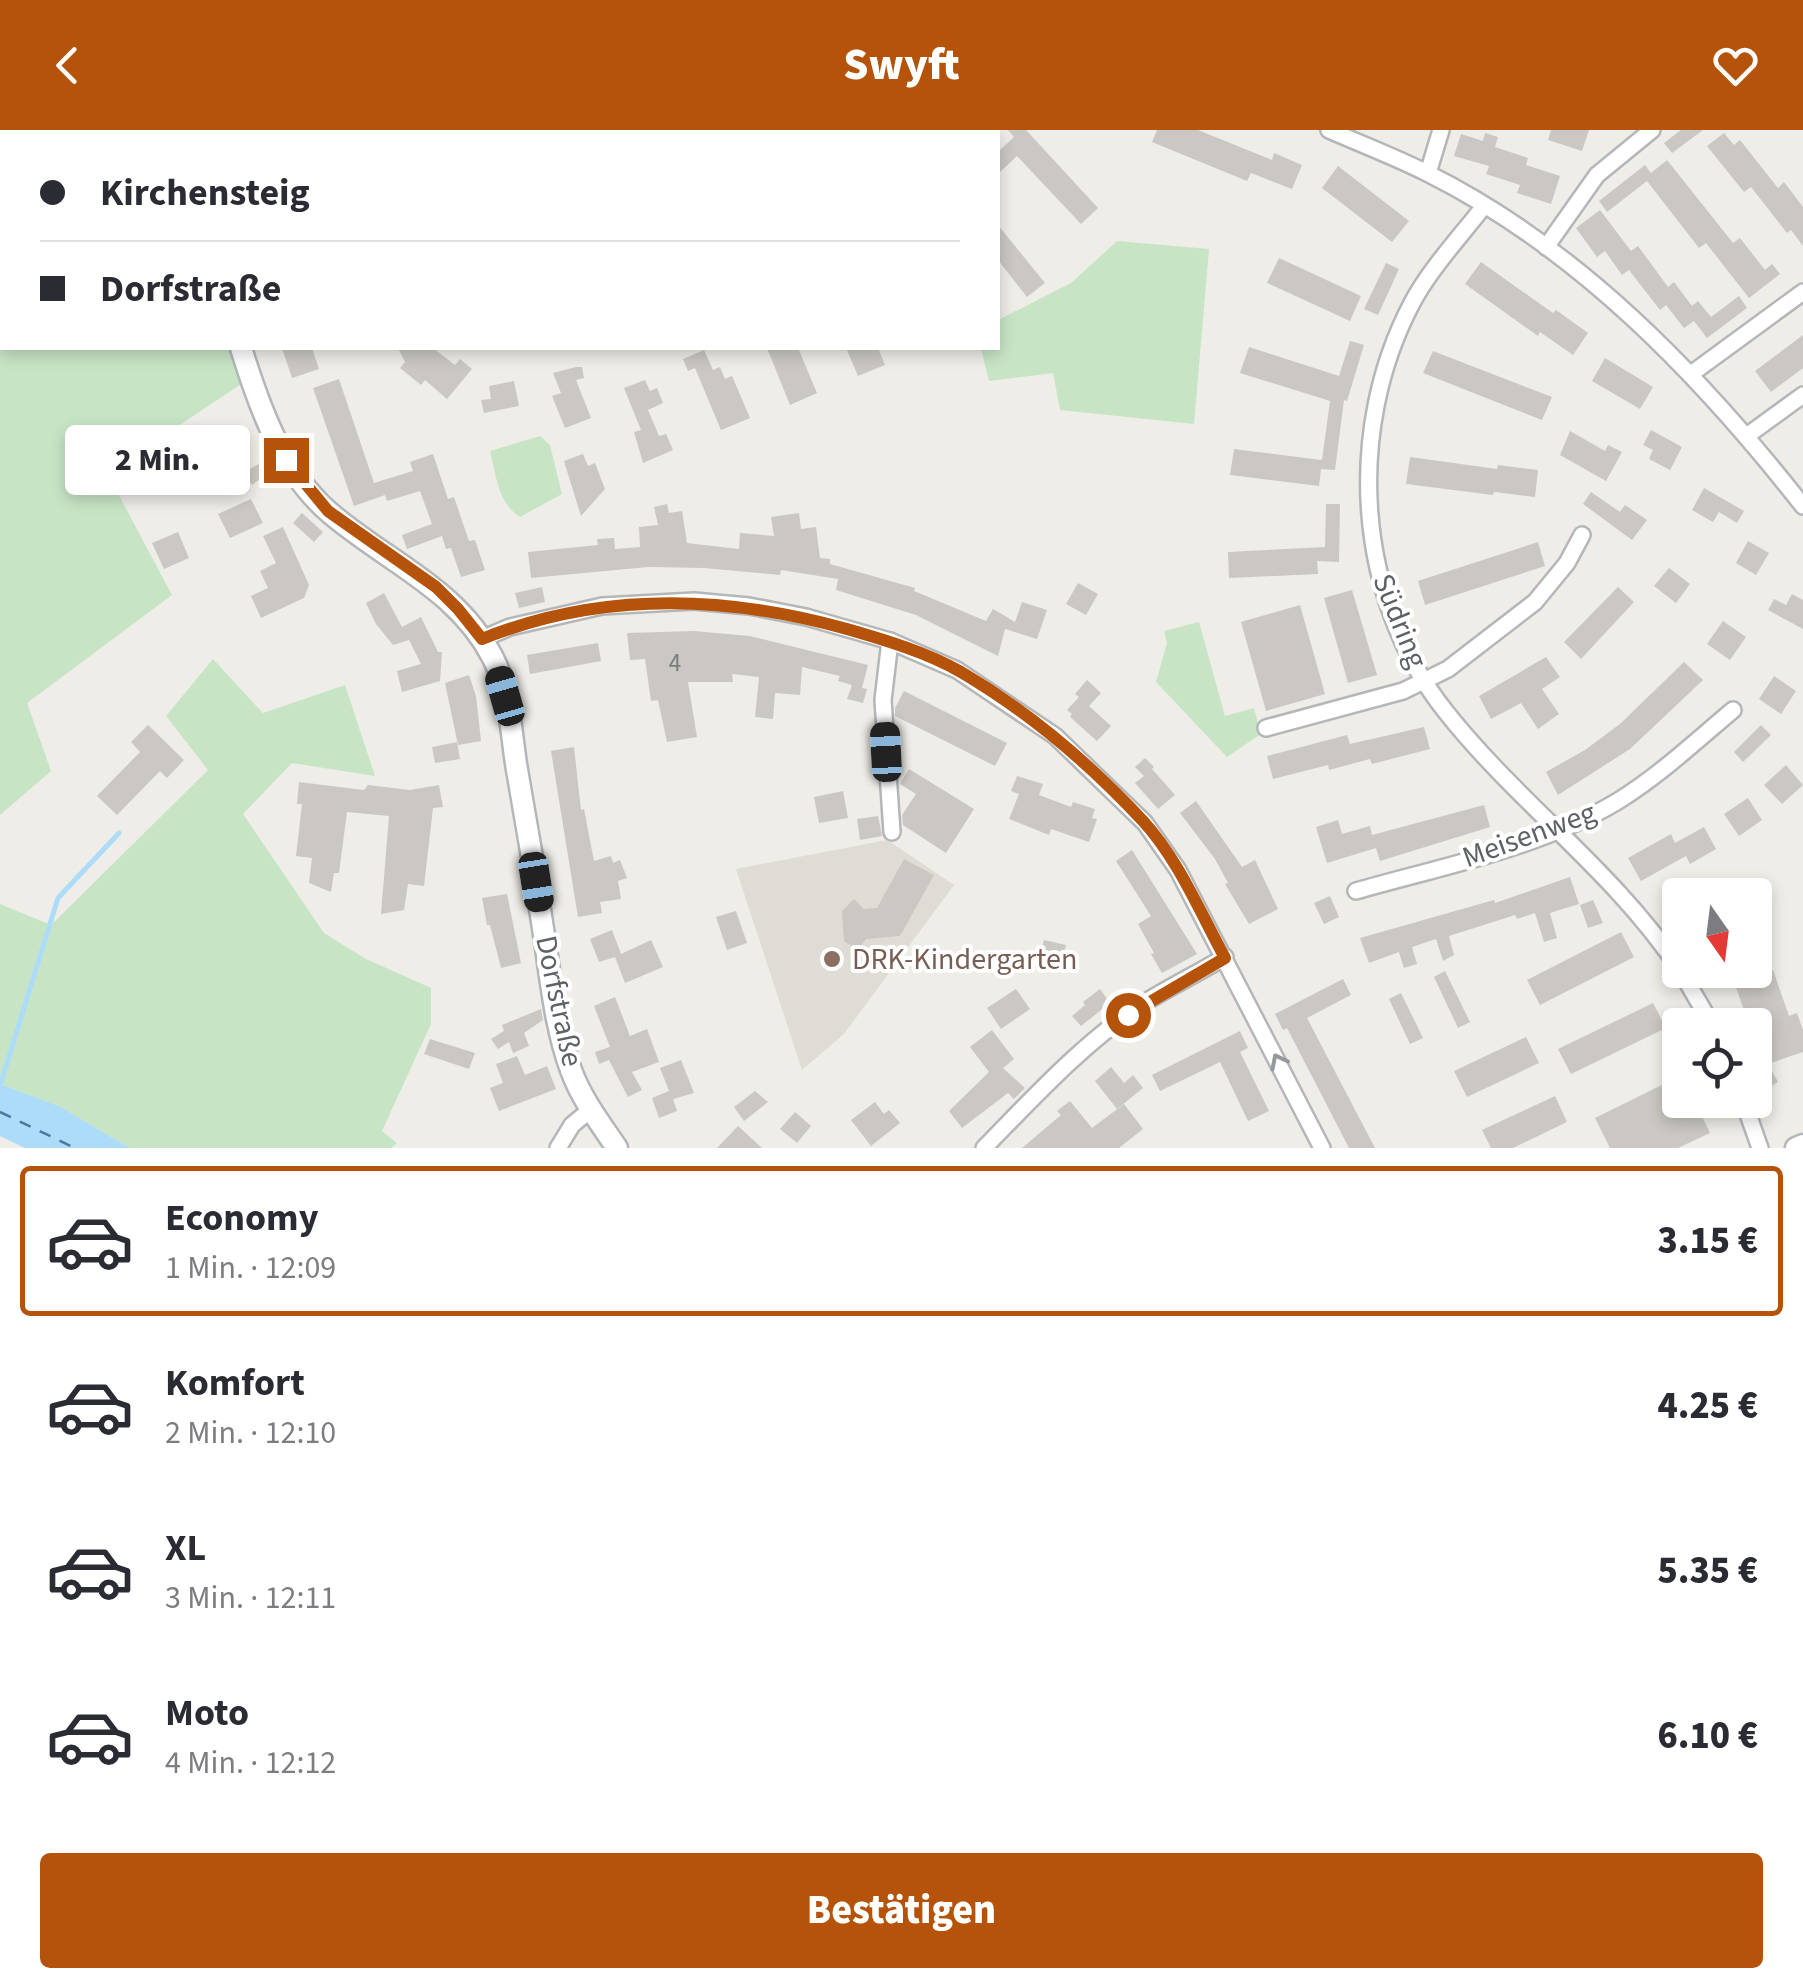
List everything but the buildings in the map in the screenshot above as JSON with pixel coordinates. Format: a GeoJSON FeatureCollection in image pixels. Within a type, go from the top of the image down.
{"type":"FeatureCollection","features":[{"type":"Feature","properties":{"kind":"street"},"geometry":{"type":"LineString","coordinates":[[1329,130],[1428,173],[1546,248],[1630,316],[1691,374],[1748,436],[1803,506]]}},
{"type":"Feature","properties":{"kind":"street"},"geometry":{"type":"LineString","coordinates":[[1428,173],[1441,130]]}},
{"type":"Feature","properties":{"kind":"street"},"geometry":{"type":"LineString","coordinates":[[1546,248],[1598,175],[1652,130]]}},
{"type":"Feature","properties":{"kind":"street","name":"Südring"},"geometry":{"type":"LineString","coordinates":[[1484,206],[1413,301],[1391,350],[1373,422],[1369,492],[1377,568],[1401,636],[1426,682],[1464,734],[1634,908],[1662,946]]}},
{"type":"Feature","properties":{"kind":"street"},"geometry":{"type":"LineString","coordinates":[[1691,374],[1803,292]]}},
{"type":"Feature","properties":{"kind":"street","name":"Dorfstraße"},"geometry":{"type":"LineString","coordinates":[[243,350],[271,428],[305,487],[353,531],[436,587],[482,639],[495,662],[505,696],[556,1009],[571,1070],[590,1110],[617,1148]]}},
{"type":"Feature","properties":{"kind":"street"},"geometry":{"type":"LineString","coordinates":[[1748,436],[1803,395]]}},
{"type":"Feature","properties":{"kind":"street"},"geometry":{"type":"LineString","coordinates":[[1266,728],[1426,682],[1535,602],[1567,563],[1582,534]]}},
{"type":"Feature","properties":{"kind":"street"},"geometry":{"type":"LineString","coordinates":[[482,639],[510,628],[602,606],[694,601],[768,610],[890,641],[957,670],[1055,736],[1145,823],[1178,870],[1322,1148]]}},
{"type":"Feature","properties":{"kind":"street"},"geometry":{"type":"LineString","coordinates":[[890,641],[882,700],[892,832]]}},
{"type":"Feature","properties":{"kind":"street","name":"Meisenweg"},"geometry":{"type":"LineString","coordinates":[[1356,891],[1559,829],[1617,802],[1650,780],[1734,710]]}},
{"type":"Feature","properties":{"kind":"street"},"geometry":{"type":"LineString","coordinates":[[984,1148],[1050,1081],[1111,1028],[1144,1003],[1225,958]]}},
{"type":"Feature","properties":{"kind":"street"},"geometry":{"type":"LineString","coordinates":[[558,1148],[572,1125],[590,1110]]}},
{"type":"Feature","properties":{"kind":"street"},"geometry":{"type":"LineString","coordinates":[[1749,1118],[1760,1148]]}},
{"type":"Feature","properties":{"kind":"street"},"geometry":{"type":"LineString","coordinates":[[1796,1148],[1803,1145]]}},
{"type":"Feature","properties":{"kind":"shaded area","name":"DRK-Kindergarten"},"geometry":{"type":"Polygon","coordinates":[[[887,840],[954,885],[844,1034],[802,1070],[736,869],[887,840]]]}},
{"type":"Feature","properties":{"kind":"green space"},"geometry":{"type":"Polygon","coordinates":[[[1117,241],[1209,249],[1194,424],[1060,410],[1053,373],[989,381],[981,350],[1000,350],[1000,319],[1071,283],[1117,241]]]}},
{"type":"Feature","properties":{"kind":"green space"},"geometry":{"type":"Polygon","coordinates":[[[0,350],[233,350],[243,383],[107,473],[172,595],[27,703],[51,771],[0,815],[0,350]]]}},
{"type":"Feature","properties":{"kind":"green space"},"geometry":{"type":"Polygon","coordinates":[[[540,436],[550,445],[562,494],[520,517],[502,496],[490,451],[540,436]]]}},
{"type":"Feature","properties":{"kind":"green space"},"geometry":{"type":"Polygon","coordinates":[[[1199,622],[1225,716],[1254,708],[1261,734],[1227,757],[1156,682],[1167,643],[1164,631],[1199,622]]]}},
{"type":"Feature","properties":{"kind":"green space"},"geometry":{"type":"Polygon","coordinates":[[[213,659],[263,713],[345,685],[375,776],[292,763],[243,814],[324,933],[366,959],[431,988],[431,1024],[382,1131],[397,1143],[391,1148],[130,1148],[59,1106],[0,1084],[0,904],[51,925],[208,770],[166,716],[213,659]]]}},
{"type":"Feature","properties":{"kind":"water"},"geometry":{"type":"Polygon","coordinates":[[[0,1084],[59,1106],[130,1148],[25,1148],[0,1136],[0,1084]]]}},
{"type":"Feature","properties":{"kind":"waterway"},"geometry":{"type":"LineString","coordinates":[[0,1086],[58,898],[119,833]]}},
{"type":"Feature","properties":{"kind":"ferry route"},"geometry":{"type":"LineString","coordinates":[[0,1112],[75,1148]]}},
{"type":"Feature","properties":{"kind":"place","name":"DRK-Kindergarten"},"geometry":{"type":"Point","coordinates":[832,959]}},
{"type":"Feature","properties":{"kind":"route"},"geometry":{"type":"LineString","coordinates":[[286,460],[328,511],[436,587],[482,639],[510,628],[602,606],[694,601],[750,606],[890,641],[957,670],[1018,708],[1055,736],[1145,823],[1178,870],[1225,958],[1128,1015]]}}]}
